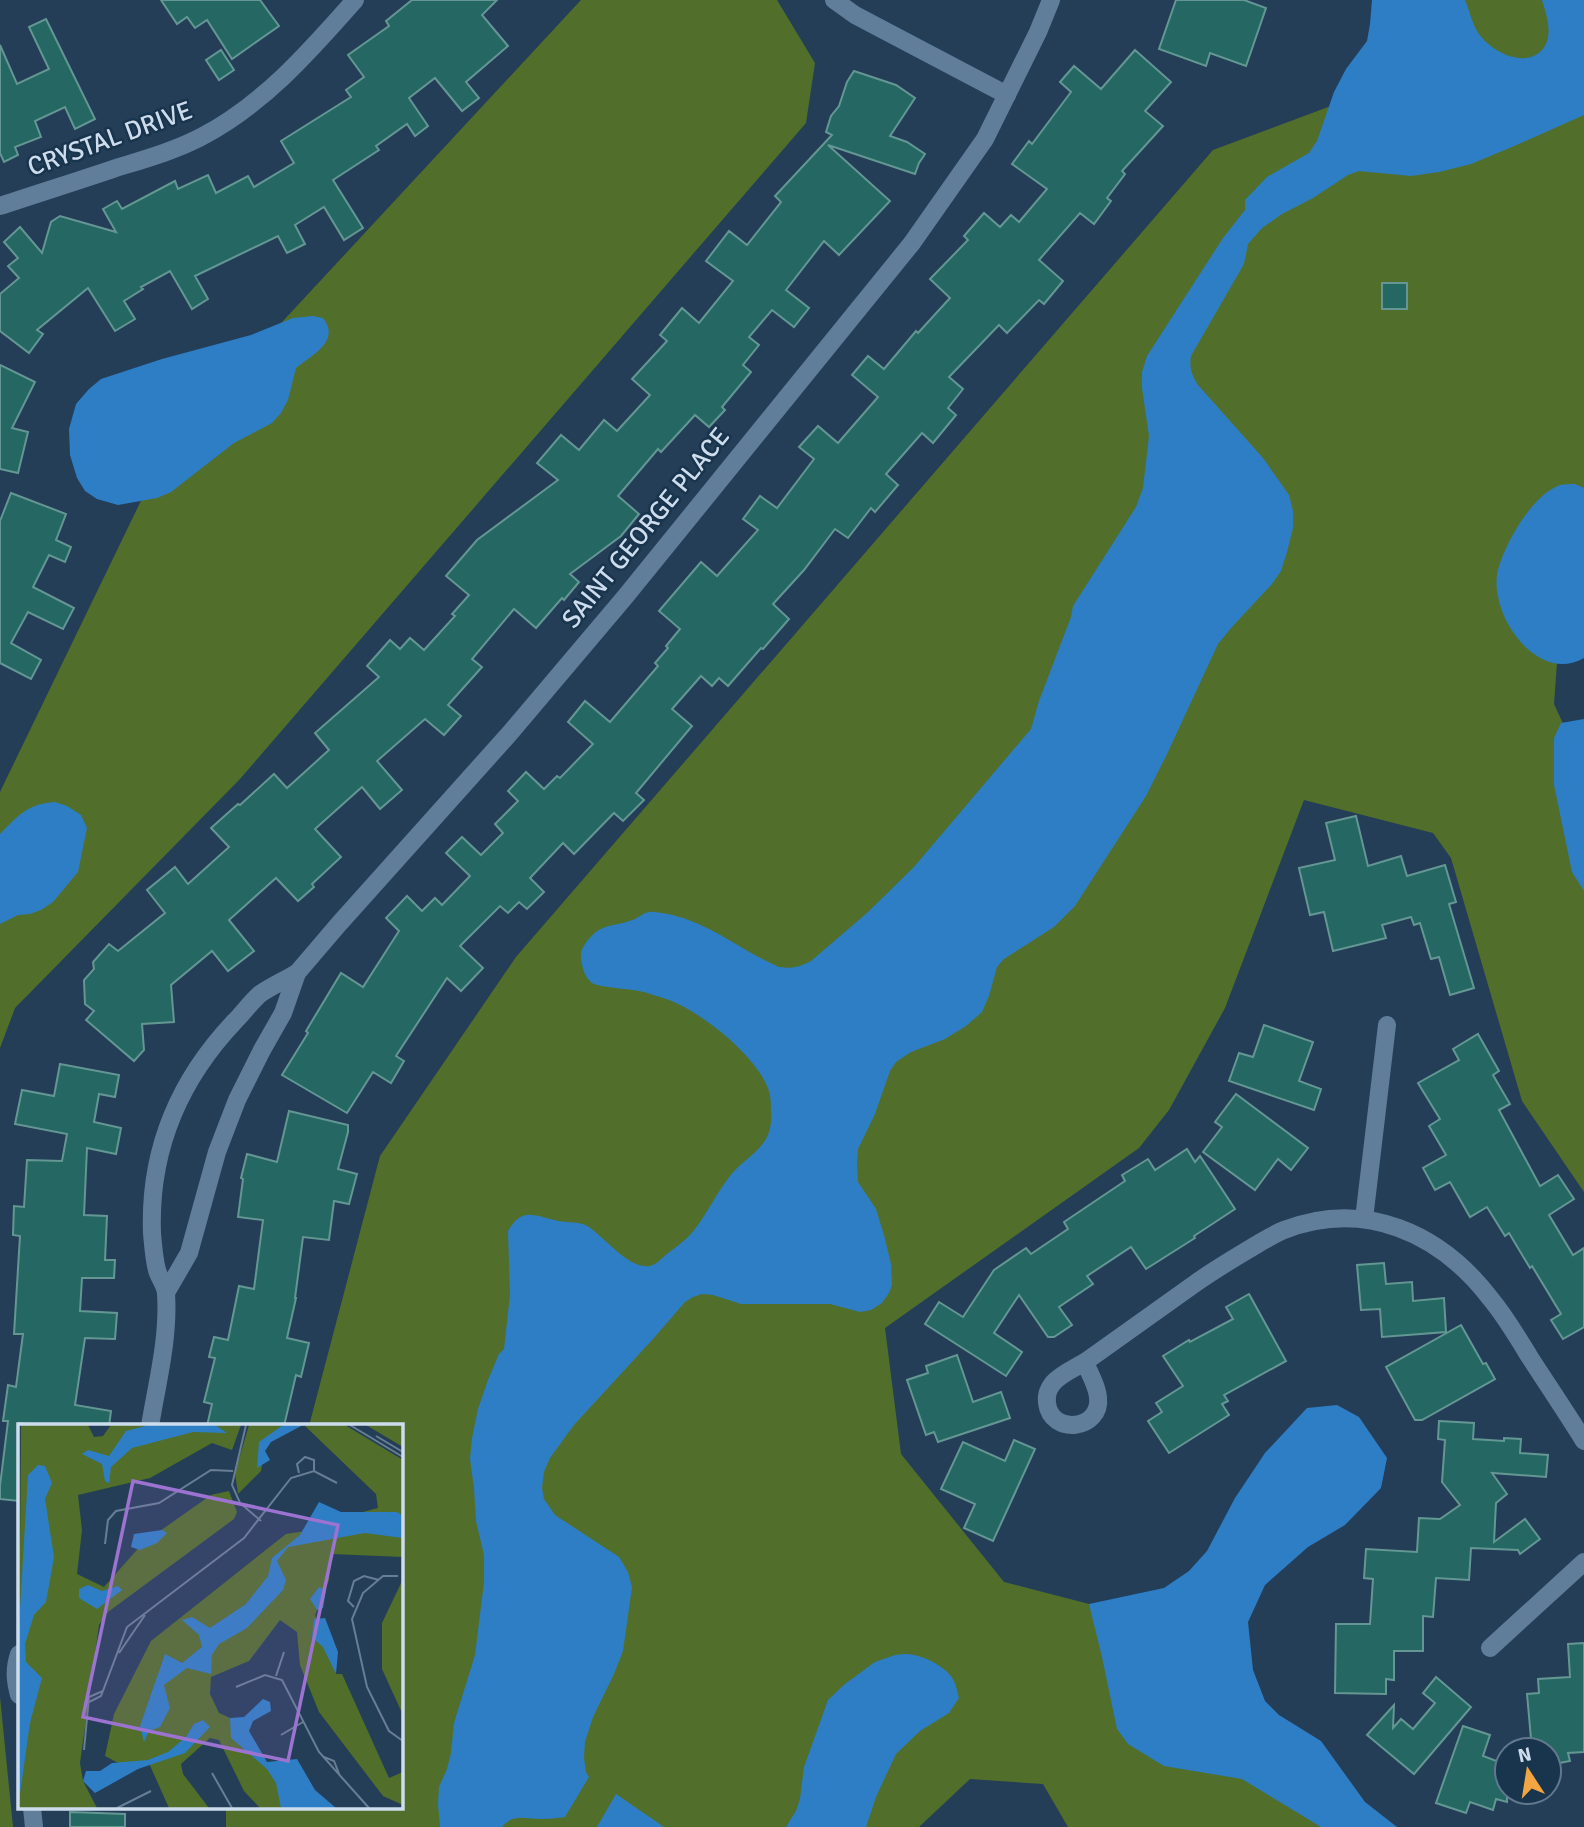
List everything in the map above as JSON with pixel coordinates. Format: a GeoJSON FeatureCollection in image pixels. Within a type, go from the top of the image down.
{"type":"FeatureCollection","features":[{"type":"Feature","properties":{"kind":"street","name":"CRYSTAL DRIVE"},"geometry":{"type":"LineString","coordinates":[[0,206],[166,152],[201,137],[260,97],[305,57],[355,0]]}},
{"type":"Feature","properties":{"kind":"street"},"geometry":{"type":"LineString","coordinates":[[834,0],[855,15],[1007,94]]}},
{"type":"Feature","properties":{"kind":"street","name":"SAINT GEORGE PLACE"},"geometry":{"type":"LineString","coordinates":[[167,1291],[157,1271],[152,1236],[156,1167],[177,1102],[204,1058],[225,1031],[260,995],[297,973],[510,733],[723,478],[912,243],[985,139],[1051,0]]}},
{"type":"Feature","properties":{"kind":"street","name":"SAINT GEORGE PLACE"},"geometry":{"type":"LineString","coordinates":[[150,1424],[165,1335],[167,1291],[190,1253],[217,1152],[237,1100],[283,1013],[297,973]]}},
{"type":"Feature","properties":{"kind":"street"},"geometry":{"type":"LineString","coordinates":[[1364,1219],[1387,1025]]}},
{"type":"Feature","properties":{"kind":"street"},"geometry":{"type":"LineString","coordinates":[[1085,1362],[1210,1273],[1282,1230],[1337,1218],[1364,1219],[1417,1234],[1470,1275],[1503,1316],[1584,1441]]}},
{"type":"Feature","properties":{"kind":"street"},"geometry":{"type":"LineString","coordinates":[[1490,1648],[1584,1562]]}},
{"type":"Feature","properties":{"kind":"street"},"geometry":{"type":"LineString","coordinates":[[18,1658],[15,1679],[18,1691]]}},
{"type":"Feature","properties":{"kind":"green space"},"geometry":{"type":"Polygon","coordinates":[[[581,0],[777,0],[815,63],[806,123],[240,779],[15,1008],[0,1048],[0,792],[168,445],[581,0]]]}},
{"type":"Feature","properties":{"kind":"green space"},"geometry":{"type":"Polygon","coordinates":[[[1389,0],[1584,0],[1584,510],[1562,593],[1554,704],[1584,769],[1584,1192],[1522,1101],[1451,858],[1433,833],[1304,800],[1225,1008],[1169,1110],[1139,1148],[885,1328],[901,1454],[1004,1582],[1089,1604],[1186,1695],[1366,1827],[1068,1827],[1043,1784],[970,1779],[919,1827],[226,1827],[226,1810],[402,1810],[402,1424],[310,1424],[380,1156],[516,957],[1213,150],[1355,97],[1389,0]]]}},
{"type":"Feature","properties":{"kind":"green space"},"geometry":{"type":"Polygon","coordinates":[[[0,1697],[13,1827],[0,1827],[0,1697]]]}},
{"type":"Feature","properties":{"kind":"water"},"geometry":{"type":"Polygon","coordinates":[[[1372,0],[1465,0],[1475,27],[1483,39],[1500,52],[1521,58],[1539,53],[1548,39],[1547,16],[1542,0],[1584,0],[1584,115],[1471,164],[1411,176],[1359,171],[1348,175],[1282,214],[1262,228],[1248,244],[1244,264],[1191,356],[1191,368],[1198,385],[1263,458],[1289,495],[1293,528],[1281,571],[1218,644],[1146,796],[1075,906],[1054,927],[1004,959],[997,967],[982,1012],[945,1039],[911,1052],[896,1062],[890,1071],[875,1114],[858,1149],[857,1163],[858,1182],[876,1209],[891,1264],[892,1285],[882,1303],[871,1310],[860,1312],[830,1304],[741,1304],[713,1295],[693,1297],[685,1302],[574,1425],[550,1458],[544,1472],[544,1499],[555,1515],[619,1557],[628,1572],[632,1587],[623,1651],[593,1717],[585,1742],[584,1758],[589,1777],[565,1817],[515,1818],[502,1827],[440,1827],[439,1787],[447,1769],[454,1723],[475,1655],[484,1582],[484,1555],[476,1521],[470,1459],[478,1409],[499,1354],[504,1349],[510,1295],[508,1231],[519,1218],[530,1215],[581,1224],[589,1227],[634,1263],[642,1266],[653,1265],[692,1233],[730,1176],[764,1142],[771,1124],[768,1089],[751,1061],[739,1048],[711,1024],[669,1000],[639,991],[592,983],[582,965],[583,947],[599,930],[654,912],[704,926],[779,967],[792,968],[807,963],[867,913],[914,867],[1031,729],[1073,606],[1136,507],[1143,488],[1149,436],[1142,372],[1147,356],[1223,238],[1245,210],[1245,200],[1267,177],[1309,153],[1317,141],[1334,92],[1346,69],[1367,41],[1372,0]]]}},
{"type":"Feature","properties":{"kind":"water"},"geometry":{"type":"Polygon","coordinates":[[[293,318],[323,318],[328,326],[327,340],[316,353],[296,368],[288,400],[272,423],[234,443],[171,492],[157,498],[118,505],[97,499],[85,491],[77,478],[70,455],[69,429],[76,404],[101,379],[251,335],[293,318]]]}},
{"type":"Feature","properties":{"kind":"water"},"geometry":{"type":"Polygon","coordinates":[[[1575,484],[1584,488],[1584,658],[1569,663],[1555,663],[1528,650],[1508,625],[1498,596],[1497,576],[1513,534],[1530,509],[1550,490],[1560,485],[1575,484]]]}},
{"type":"Feature","properties":{"kind":"water"},"geometry":{"type":"Polygon","coordinates":[[[1584,719],[1584,891],[1572,872],[1554,785],[1554,738],[1561,723],[1584,719]]]}},
{"type":"Feature","properties":{"kind":"water"},"geometry":{"type":"Polygon","coordinates":[[[55,802],[81,815],[87,828],[78,872],[53,902],[41,910],[18,915],[0,924],[0,834],[30,808],[55,802]]]}},
{"type":"Feature","properties":{"kind":"water"},"geometry":{"type":"Polygon","coordinates":[[[1337,1405],[1359,1417],[1387,1458],[1381,1488],[1345,1525],[1308,1547],[1265,1585],[1248,1622],[1253,1670],[1265,1701],[1279,1715],[1321,1741],[1365,1802],[1397,1827],[1321,1827],[1242,1779],[1164,1766],[1128,1744],[1117,1729],[1089,1604],[1164,1588],[1189,1571],[1207,1551],[1235,1498],[1265,1453],[1307,1408],[1337,1405]]]}},
{"type":"Feature","properties":{"kind":"water"},"geometry":{"type":"Polygon","coordinates":[[[905,1654],[930,1660],[951,1676],[959,1698],[949,1713],[920,1731],[896,1754],[876,1797],[866,1827],[786,1827],[800,1799],[804,1767],[828,1700],[875,1662],[905,1654]]]}},
{"type":"Feature","properties":{"kind":"water"},"geometry":{"type":"Polygon","coordinates":[[[616,1794],[664,1827],[597,1827],[616,1794]]]}},
{"type":"Feature","properties":{"kind":"building"},"geometry":{"type":"Polygon","coordinates":[[[161,0],[260,0],[279,26],[232,59],[207,20],[195,28],[187,17],[177,24],[161,0]]]}},
{"type":"Feature","properties":{"kind":"building"},"geometry":{"type":"Polygon","coordinates":[[[412,0],[497,0],[482,15],[508,46],[466,82],[479,98],[462,111],[435,78],[409,98],[428,126],[415,136],[407,124],[376,146],[379,150],[333,180],[363,228],[344,240],[324,207],[295,225],[305,244],[287,253],[278,236],[195,276],[208,299],[192,309],[170,271],[141,287],[143,289],[124,301],[135,319],[115,331],[88,288],[37,330],[43,334],[29,353],[0,331],[0,294],[19,278],[8,266],[18,258],[4,242],[20,227],[42,253],[51,222],[60,216],[116,232],[103,209],[117,201],[122,209],[175,181],[178,189],[208,175],[216,193],[248,176],[254,187],[294,163],[281,141],[351,97],[346,90],[364,77],[348,55],[389,26],[386,21],[412,0]]]}},
{"type":"Feature","properties":{"kind":"building"},"geometry":{"type":"Polygon","coordinates":[[[1176,0],[1244,0],[1266,8],[1246,66],[1210,53],[1206,66],[1159,49],[1176,0]]]}},
{"type":"Feature","properties":{"kind":"building"},"geometry":{"type":"Polygon","coordinates":[[[46,19],[95,119],[75,129],[65,107],[35,121],[41,137],[15,147],[18,155],[4,162],[0,153],[0,45],[17,84],[49,69],[29,27],[46,19]]]}},
{"type":"Feature","properties":{"kind":"building"},"geometry":{"type":"Polygon","coordinates":[[[221,50],[234,70],[219,80],[206,60],[221,50]]]}},
{"type":"Feature","properties":{"kind":"building"},"geometry":{"type":"Polygon","coordinates":[[[1135,50],[1171,82],[1145,111],[1163,126],[1122,171],[1125,174],[1107,198],[1111,201],[1094,224],[1080,213],[1039,260],[1063,281],[1044,304],[1039,300],[1007,333],[999,325],[949,377],[963,389],[948,408],[956,415],[933,443],[922,433],[886,474],[898,485],[875,512],[871,508],[848,538],[835,529],[804,570],[773,604],[789,619],[763,649],[761,648],[728,686],[719,678],[712,686],[701,676],[672,709],[692,726],[636,793],[644,800],[623,821],[614,813],[574,854],[563,843],[530,878],[544,892],[527,909],[519,902],[508,913],[500,906],[460,946],[483,968],[461,991],[447,978],[396,1056],[404,1061],[391,1083],[373,1072],[347,1113],[282,1075],[341,973],[363,987],[399,931],[386,918],[407,896],[422,911],[435,898],[442,905],[470,876],[446,853],[462,837],[481,855],[503,833],[495,824],[518,801],[508,791],[526,772],[544,789],[557,776],[560,778],[593,744],[568,722],[585,701],[610,722],[658,666],[655,663],[680,629],[659,611],[701,562],[717,576],[758,530],[743,519],[760,496],[777,508],[814,459],[799,447],[818,426],[838,443],[878,397],[852,375],[868,356],[884,369],[916,331],[918,333],[950,298],[930,279],[968,240],[964,236],[984,213],[1000,227],[1011,215],[1019,222],[1047,189],[1012,164],[1029,141],[1032,144],[1071,92],[1060,82],[1074,66],[1101,89],[1135,50]]]}},
{"type":"Feature","properties":{"kind":"building"},"geometry":{"type":"Polygon","coordinates":[[[854,71],[896,85],[915,98],[890,136],[907,142],[925,154],[915,174],[828,145],[890,201],[839,255],[824,241],[786,290],[809,308],[794,327],[772,310],[749,337],[759,345],[743,365],[751,372],[722,407],[725,410],[709,427],[695,415],[661,452],[658,449],[618,496],[639,514],[621,536],[570,574],[579,582],[536,628],[514,609],[472,659],[482,667],[448,705],[461,716],[444,735],[425,719],[377,761],[402,790],[380,809],[362,787],[315,829],[341,857],[298,901],[276,878],[229,920],[254,951],[228,971],[212,951],[171,985],[174,1022],[142,1024],[144,1050],[134,1061],[86,1020],[94,1011],[85,1004],[84,980],[94,969],[93,962],[109,944],[118,951],[165,913],[147,890],[175,867],[188,884],[229,847],[211,828],[274,774],[287,788],[329,750],[315,733],[379,677],[367,666],[390,640],[400,649],[410,638],[424,650],[455,616],[452,614],[469,595],[446,576],[477,540],[558,480],[537,463],[561,435],[579,450],[604,420],[617,431],[650,395],[632,379],[667,341],[660,335],[682,308],[699,323],[733,281],[706,261],[729,231],[747,245],[781,202],[775,196],[832,135],[826,132],[831,116],[839,106],[847,82],[854,71]]]}},
{"type":"Feature","properties":{"kind":"building"},"geometry":{"type":"Polygon","coordinates":[[[1382,283],[1407,283],[1407,309],[1382,309],[1382,283]]]}},
{"type":"Feature","properties":{"kind":"building"},"geometry":{"type":"Polygon","coordinates":[[[0,365],[35,382],[12,428],[28,432],[18,473],[0,469],[0,365]]]}},
{"type":"Feature","properties":{"kind":"building"},"geometry":{"type":"Polygon","coordinates":[[[11,493],[66,514],[56,540],[71,547],[65,562],[49,555],[33,587],[74,608],[63,629],[28,612],[11,643],[41,660],[31,679],[0,663],[0,521],[11,493]]]}},
{"type":"Feature","properties":{"kind":"building"},"geometry":{"type":"Polygon","coordinates":[[[1356,816],[1368,866],[1401,856],[1407,876],[1445,865],[1456,902],[1449,904],[1474,988],[1450,995],[1439,957],[1431,959],[1420,923],[1414,925],[1411,917],[1382,925],[1386,938],[1333,951],[1324,912],[1310,915],[1299,868],[1335,860],[1326,823],[1356,816]]]}},
{"type":"Feature","properties":{"kind":"building"},"geometry":{"type":"Polygon","coordinates":[[[1264,1025],[1313,1042],[1299,1081],[1321,1089],[1314,1110],[1229,1081],[1239,1053],[1253,1057],[1264,1025]]]}},
{"type":"Feature","properties":{"kind":"building"},"geometry":{"type":"Polygon","coordinates":[[[1478,1034],[1499,1071],[1493,1075],[1510,1104],[1499,1110],[1540,1186],[1558,1175],[1574,1199],[1549,1215],[1573,1255],[1584,1248],[1584,1327],[1563,1339],[1551,1320],[1561,1314],[1509,1233],[1505,1236],[1487,1207],[1470,1217],[1450,1182],[1435,1190],[1423,1168],[1446,1155],[1429,1126],[1440,1119],[1418,1083],[1459,1060],[1453,1049],[1478,1034]]]}},
{"type":"Feature","properties":{"kind":"building"},"geometry":{"type":"Polygon","coordinates":[[[60,1064],[119,1075],[115,1097],[99,1094],[94,1122],[121,1128],[116,1154],[87,1148],[84,1215],[107,1216],[105,1260],[115,1260],[114,1278],[82,1278],[80,1311],[117,1313],[115,1339],[85,1338],[75,1405],[111,1411],[109,1424],[19,1423],[18,1501],[0,1499],[8,1421],[3,1421],[8,1385],[16,1387],[23,1334],[14,1334],[20,1236],[13,1235],[14,1206],[24,1207],[27,1160],[62,1161],[67,1134],[15,1124],[22,1090],[54,1096],[60,1064]]]}},
{"type":"Feature","properties":{"kind":"building"},"geometry":{"type":"Polygon","coordinates":[[[1236,1094],[1308,1148],[1291,1170],[1278,1159],[1255,1190],[1203,1152],[1222,1127],[1215,1122],[1236,1094]]]}},
{"type":"Feature","properties":{"kind":"building"},"geometry":{"type":"Polygon","coordinates":[[[289,1111],[348,1125],[338,1169],[357,1174],[349,1204],[334,1201],[329,1240],[303,1237],[296,1298],[287,1338],[309,1343],[301,1377],[296,1375],[284,1424],[207,1424],[212,1404],[204,1402],[215,1358],[209,1357],[214,1337],[228,1340],[239,1286],[254,1289],[263,1220],[238,1217],[241,1178],[247,1154],[277,1162],[289,1111]]]}},
{"type":"Feature","properties":{"kind":"building"},"geometry":{"type":"Polygon","coordinates":[[[1187,1149],[1195,1162],[1200,1156],[1235,1209],[1146,1269],[1131,1247],[1087,1276],[1093,1284],[1059,1307],[1072,1325],[1054,1337],[1048,1337],[1019,1295],[994,1333],[1022,1352],[1006,1376],[925,1324],[939,1302],[963,1317],[994,1270],[1026,1248],[1031,1254],[1068,1229],[1064,1222],[1125,1181],[1122,1175],[1148,1159],[1155,1170],[1187,1149]]]}},
{"type":"Feature","properties":{"kind":"building"},"geometry":{"type":"Polygon","coordinates":[[[1384,1263],[1386,1284],[1412,1282],[1413,1301],[1444,1298],[1446,1332],[1382,1337],[1380,1309],[1361,1310],[1357,1265],[1384,1263]]]}},
{"type":"Feature","properties":{"kind":"building"},"geometry":{"type":"Polygon","coordinates":[[[1249,1294],[1286,1361],[1224,1395],[1228,1401],[1222,1404],[1229,1415],[1169,1453],[1148,1421],[1162,1412],[1156,1403],[1183,1386],[1163,1356],[1233,1319],[1226,1307],[1249,1294]]]}},
{"type":"Feature","properties":{"kind":"building"},"geometry":{"type":"Polygon","coordinates":[[[1461,1325],[1483,1364],[1486,1363],[1495,1379],[1422,1420],[1415,1420],[1386,1367],[1461,1325]]]}},
{"type":"Feature","properties":{"kind":"building"},"geometry":{"type":"Polygon","coordinates":[[[957,1355],[973,1402],[1001,1392],[1010,1418],[938,1442],[934,1432],[926,1435],[907,1380],[928,1373],[926,1366],[957,1355]]]}},
{"type":"Feature","properties":{"kind":"building"},"geometry":{"type":"Polygon","coordinates":[[[1439,1421],[1474,1423],[1473,1439],[1521,1439],[1520,1453],[1548,1455],[1546,1477],[1492,1473],[1507,1494],[1496,1503],[1494,1542],[1525,1519],[1540,1539],[1520,1554],[1518,1550],[1471,1548],[1469,1580],[1436,1578],[1433,1617],[1423,1616],[1423,1651],[1394,1651],[1394,1680],[1386,1679],[1386,1694],[1335,1693],[1336,1624],[1370,1624],[1373,1579],[1364,1578],[1366,1549],[1417,1552],[1419,1518],[1440,1519],[1460,1505],[1442,1482],[1445,1440],[1438,1439],[1439,1421]]]}},
{"type":"Feature","properties":{"kind":"building"},"geometry":{"type":"Polygon","coordinates":[[[1014,1440],[1035,1449],[993,1541],[964,1528],[975,1504],[941,1489],[963,1442],[1005,1461],[1014,1440]]]}},
{"type":"Feature","properties":{"kind":"building"},"geometry":{"type":"Polygon","coordinates":[[[1584,1643],[1584,1752],[1568,1753],[1570,1761],[1563,1762],[1563,1736],[1531,1736],[1527,1694],[1539,1693],[1538,1679],[1570,1677],[1568,1644],[1584,1643]]]}},
{"type":"Feature","properties":{"kind":"building"},"geometry":{"type":"Polygon","coordinates":[[[1436,1677],[1471,1707],[1414,1774],[1367,1735],[1394,1705],[1393,1728],[1401,1719],[1413,1729],[1435,1703],[1423,1693],[1436,1677]]]}},
{"type":"Feature","properties":{"kind":"building"},"geometry":{"type":"Polygon","coordinates":[[[1463,1726],[1490,1735],[1483,1756],[1493,1760],[1493,1810],[1470,1802],[1466,1813],[1436,1803],[1463,1726]]]}},
{"type":"Feature","properties":{"kind":"building"},"geometry":{"type":"Polygon","coordinates":[[[70,1812],[125,1814],[125,1827],[70,1827],[70,1812]]]}}]}
